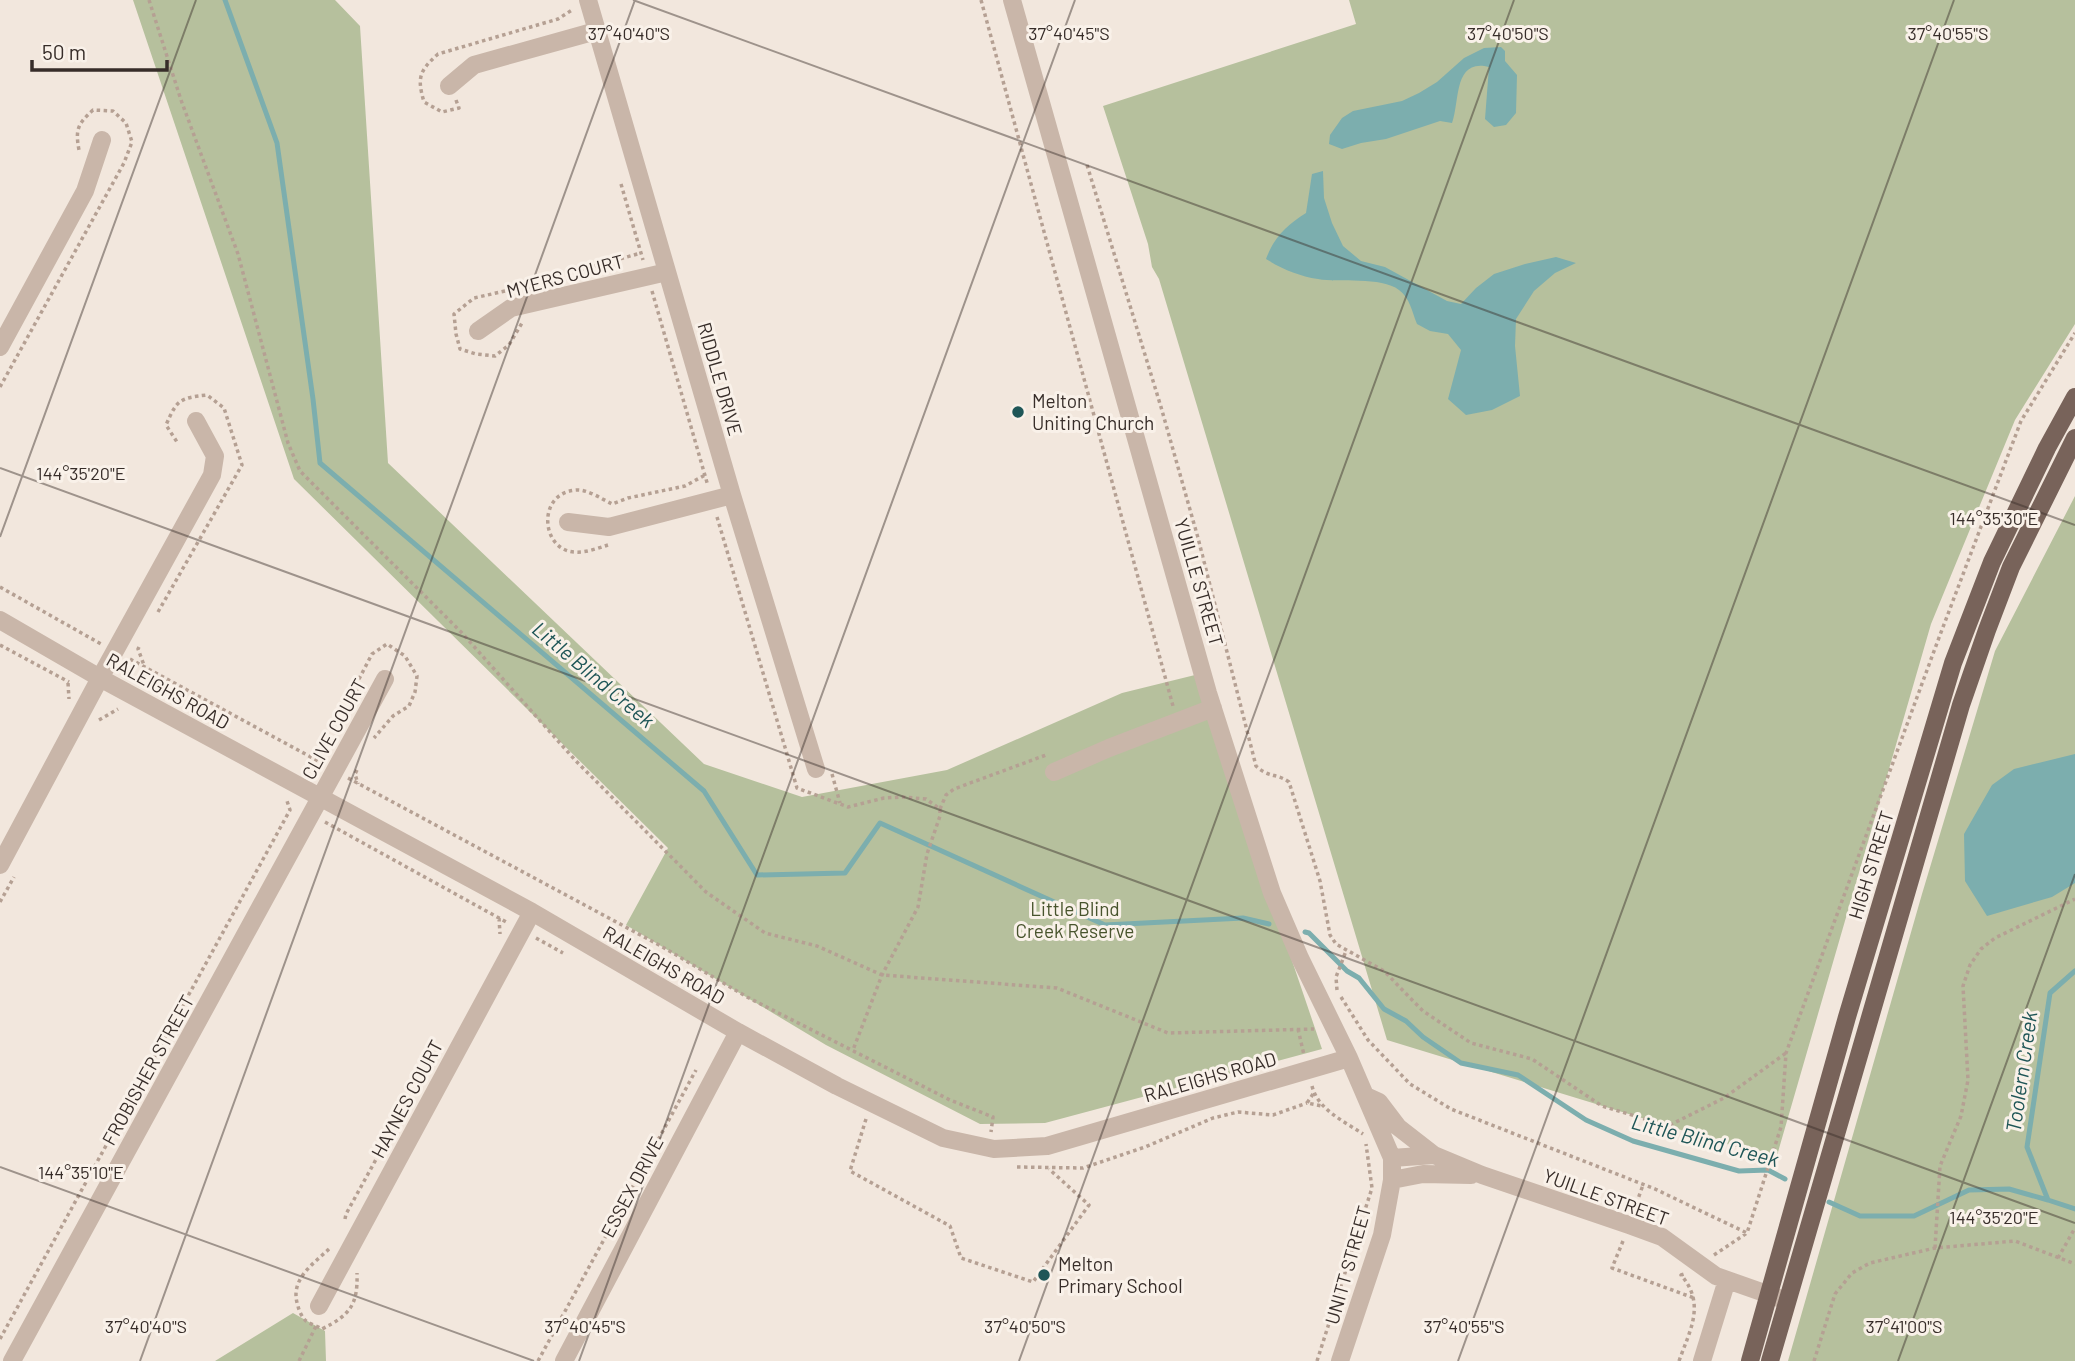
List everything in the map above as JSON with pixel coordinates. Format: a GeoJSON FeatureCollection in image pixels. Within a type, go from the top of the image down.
{"type":"FeatureCollection","features":[{"type":"Feature","properties":{"kind":"main road","name":"HIGH STREET"},"geometry":{"type":"LineString","coordinates":[[1750,1361],[1847,1017],[1953,663],[1992,562],[2036,469],[2075,397]]}},
{"type":"Feature","properties":{"kind":"main road"},"geometry":{"type":"LineString","coordinates":[[1770,1361],[1961,705],[2011,568],[2075,439]]}},
{"type":"Feature","properties":{"kind":"street","name":"RIDDLE DRIVE"},"geometry":{"type":"LineString","coordinates":[[587,0],[732,495],[816,769]]}},
{"type":"Feature","properties":{"kind":"street","name":"YUILLE STREET"},"geometry":{"type":"LineString","coordinates":[[1012,0],[1213,708],[1272,893],[1392,1158],[1392,1180],[1423,1174],[1482,1175]]}},
{"type":"Feature","properties":{"kind":"street"},"geometry":{"type":"LineString","coordinates":[[449,86],[474,65],[596,31]]}},
{"type":"Feature","properties":{"kind":"street"},"geometry":{"type":"LineString","coordinates":[[0,346],[85,191],[102,140]]}},
{"type":"Feature","properties":{"kind":"street","name":"MYERS COURT"},"geometry":{"type":"LineString","coordinates":[[478,331],[511,308],[667,272]]}},
{"type":"Feature","properties":{"kind":"street"},"geometry":{"type":"LineString","coordinates":[[0,865],[212,475],[215,456],[196,421]]}},
{"type":"Feature","properties":{"kind":"street"},"geometry":{"type":"LineString","coordinates":[[568,522],[609,527],[732,495]]}},
{"type":"Feature","properties":{"kind":"street","name":"RALEIGHS ROAD"},"geometry":{"type":"LineString","coordinates":[[0,620],[316,806],[531,912],[738,1032],[837,1086],[943,1138],[994,1149],[1047,1146],[1349,1058]]}},
{"type":"Feature","properties":{"kind":"street","name":"CLIVE COURT"},"geometry":{"type":"LineString","coordinates":[[316,806],[385,679]]}},
{"type":"Feature","properties":{"kind":"street"},"geometry":{"type":"LineString","coordinates":[[1054,772],[1213,708]]}},
{"type":"Feature","properties":{"kind":"street","name":"FROBISHER STREET"},"geometry":{"type":"LineString","coordinates":[[12,1361],[316,806]]}},
{"type":"Feature","properties":{"kind":"street","name":"HAYNES COURT"},"geometry":{"type":"LineString","coordinates":[[319,1306],[531,912]]}},
{"type":"Feature","properties":{"kind":"street","name":"ESSEX DRIVE"},"geometry":{"type":"LineString","coordinates":[[564,1361],[738,1032]]}},
{"type":"Feature","properties":{"kind":"street"},"geometry":{"type":"LineString","coordinates":[[1365,1095],[1379,1102],[1398,1127],[1434,1155]]}},
{"type":"Feature","properties":{"kind":"street","name":"YUILLE STREET"},"geometry":{"type":"LineString","coordinates":[[1392,1158],[1434,1155],[1482,1175],[1629,1224],[1674,1244],[1716,1276],[1787,1301]]}},
{"type":"Feature","properties":{"kind":"street","name":"UNITT STREET"},"geometry":{"type":"LineString","coordinates":[[1340,1361],[1382,1235],[1392,1180]]}},
{"type":"Feature","properties":{"kind":"street"},"geometry":{"type":"LineString","coordinates":[[1702,1361],[1727,1280]]}},
{"type":"Feature","properties":{"kind":"path"},"geometry":{"type":"LineString","coordinates":[[149,0],[181,100],[238,254],[288,443],[300,471],[463,633],[575,760],[706,892],[765,933],[817,946],[882,975],[1056,988],[1168,1033],[1324,1028],[1341,1041]]}},
{"type":"Feature","properties":{"kind":"path"},"geometry":{"type":"LineString","coordinates":[[981,0],[1173,708]]}},
{"type":"Feature","properties":{"kind":"path"},"geometry":{"type":"LineString","coordinates":[[1087,165],[1198,538],[1256,765],[1265,774],[1282,777],[1289,782],[1320,881],[1329,935],[1336,944],[1384,971],[1423,1011],[1471,1043],[1532,1059],[1602,1106],[1668,1126],[1724,1098],[1786,1053]]}},
{"type":"Feature","properties":{"kind":"path"},"geometry":{"type":"LineString","coordinates":[[1699,1265],[1747,1233],[1781,1127],[1786,1053],[2021,421],[2075,333]]}},
{"type":"Feature","properties":{"kind":"path"},"geometry":{"type":"LineString","coordinates":[[0,587],[661,946],[747,997],[853,1050],[882,975],[918,907],[927,854],[940,816]]}},
{"type":"Feature","properties":{"kind":"path"},"geometry":{"type":"LineString","coordinates":[[0,645],[118,709]]}},
{"type":"Feature","properties":{"kind":"path"},"geometry":{"type":"LineString","coordinates":[[0,1339],[290,810],[285,799],[316,806],[568,955]]}},
{"type":"Feature","properties":{"kind":"path"},"geometry":{"type":"LineString","coordinates":[[1936,1248],[1940,1166],[1961,1116],[1968,1080],[1964,986],[1970,965],[1981,949],[1994,938],[2075,899]]}},
{"type":"Feature","properties":{"kind":"path"},"geometry":{"type":"LineString","coordinates":[[1346,951],[1335,987],[1368,1040],[1410,1084],[1451,1109],[1643,1185],[1747,1233]]}},
{"type":"Feature","properties":{"kind":"path"},"geometry":{"type":"LineString","coordinates":[[1298,1029],[1314,1094],[1322,1106],[1365,1135],[1371,1188],[1317,1361]]}},
{"type":"Feature","properties":{"kind":"path"},"geometry":{"type":"LineString","coordinates":[[538,1361],[697,1068]]}},
{"type":"Feature","properties":{"kind":"path"},"geometry":{"type":"LineString","coordinates":[[1314,1094],[1307,1103],[1322,1106]]}},
{"type":"Feature","properties":{"kind":"path"},"geometry":{"type":"LineString","coordinates":[[867,1118],[850,1171],[950,1226],[961,1258],[1032,1282],[1089,1205],[1048,1168]]}},
{"type":"Feature","properties":{"kind":"path"},"geometry":{"type":"LineString","coordinates":[[1643,1185],[1612,1268],[1694,1298],[1694,1318],[1679,1361]]}},
{"type":"Feature","properties":{"kind":"path"},"geometry":{"type":"LineString","coordinates":[[2058,1258],[2075,1228]]}},
{"type":"Feature","properties":{"kind":"path"},"geometry":{"type":"LineString","coordinates":[[1814,1361],[1835,1294],[1852,1273],[1870,1263],[1936,1248],[2014,1241],[2075,1264]]}},
{"type":"Feature","properties":{"kind":"path"},"geometry":{"type":"LineString","coordinates":[[299,1361],[316,1326]]}},
{"type":"Feature","properties":{"kind":"green space","name":"Little Blind Creek Reserve"},"geometry":{"type":"Polygon","coordinates":[[[133,0],[335,0],[360,26],[388,463],[704,764],[802,797],[947,770],[1122,693],[1195,675],[1322,1049],[1045,1123],[980,1124],[826,1045],[626,925],[668,848],[294,479],[133,0]]]}},
{"type":"Feature","properties":{"kind":"green space"},"geometry":{"type":"Polygon","coordinates":[[[1349,0],[2075,0],[2075,324],[2015,420],[1931,624],[1776,1159],[1387,1040],[1159,279],[1152,267],[1148,244],[1103,106],[1356,24],[1349,0]]]}},
{"type":"Feature","properties":{"kind":"green space"},"geometry":{"type":"Polygon","coordinates":[[[2075,496],[2075,1361],[1788,1361],[1995,651],[2075,496]]]}},
{"type":"Feature","properties":{"kind":"green space"},"geometry":{"type":"Polygon","coordinates":[[[293,1313],[325,1331],[326,1361],[215,1361],[293,1313]]]}},
{"type":"Feature","properties":{"kind":"water"},"geometry":{"type":"Polygon","coordinates":[[[1501,47],[1505,51],[1505,61],[1517,75],[1516,113],[1506,125],[1494,127],[1485,119],[1489,67],[1477,66],[1469,69],[1460,84],[1452,123],[1440,121],[1386,139],[1342,149],[1329,144],[1330,135],[1342,118],[1353,111],[1402,101],[1437,82],[1464,58],[1484,48],[1501,47]]]}},
{"type":"Feature","properties":{"kind":"water"},"geometry":{"type":"Polygon","coordinates":[[[1323,171],[1324,198],[1343,246],[1361,261],[1385,267],[1447,301],[1461,304],[1494,274],[1525,264],[1556,257],[1576,263],[1555,273],[1534,291],[1516,319],[1515,346],[1520,396],[1492,410],[1466,415],[1448,399],[1461,350],[1448,334],[1430,331],[1417,324],[1403,293],[1391,286],[1371,281],[1311,278],[1291,272],[1266,259],[1282,232],[1306,213],[1312,174],[1323,171]]]}},
{"type":"Feature","properties":{"kind":"water"},"geometry":{"type":"Polygon","coordinates":[[[2075,754],[2075,883],[2052,897],[1987,916],[1965,881],[1964,834],[1992,785],[2014,769],[2075,754]]]}},
{"type":"Feature","properties":{"kind":"waterway","name":"Little Blind Creek"},"geometry":{"type":"LineString","coordinates":[[225,0],[277,143],[320,463],[704,791],[757,875],[845,873],[880,823],[1105,925],[1243,918],[1269,924]]}},
{"type":"Feature","properties":{"kind":"waterway","name":"Little Blind Creek"},"geometry":{"type":"LineString","coordinates":[[1305,932],[1347,971],[1359,978],[1384,1009],[1406,1021],[1423,1037],[1461,1063],[1518,1075],[1586,1120],[1633,1141],[1739,1171],[1768,1170],[1785,1179]]}},
{"type":"Feature","properties":{"kind":"waterway","name":"Toolern Creek"},"geometry":{"type":"LineString","coordinates":[[2075,971],[2050,993],[2027,1147],[2048,1200],[2075,1209]]}},
{"type":"Feature","properties":{"kind":"waterway","name":"Little Blind Creek"},"geometry":{"type":"LineString","coordinates":[[1829,1202],[1860,1216],[1914,1216],[1969,1190],[2009,1189],[2048,1200]]}},
{"type":"Feature","properties":{"kind":"place","name":"Melton Uniting Church"},"geometry":{"type":"Point","coordinates":[1018,412]}},
{"type":"Feature","properties":{"kind":"place","name":"Melton Primary School"},"geometry":{"type":"Point","coordinates":[1044,1275]}}]}
